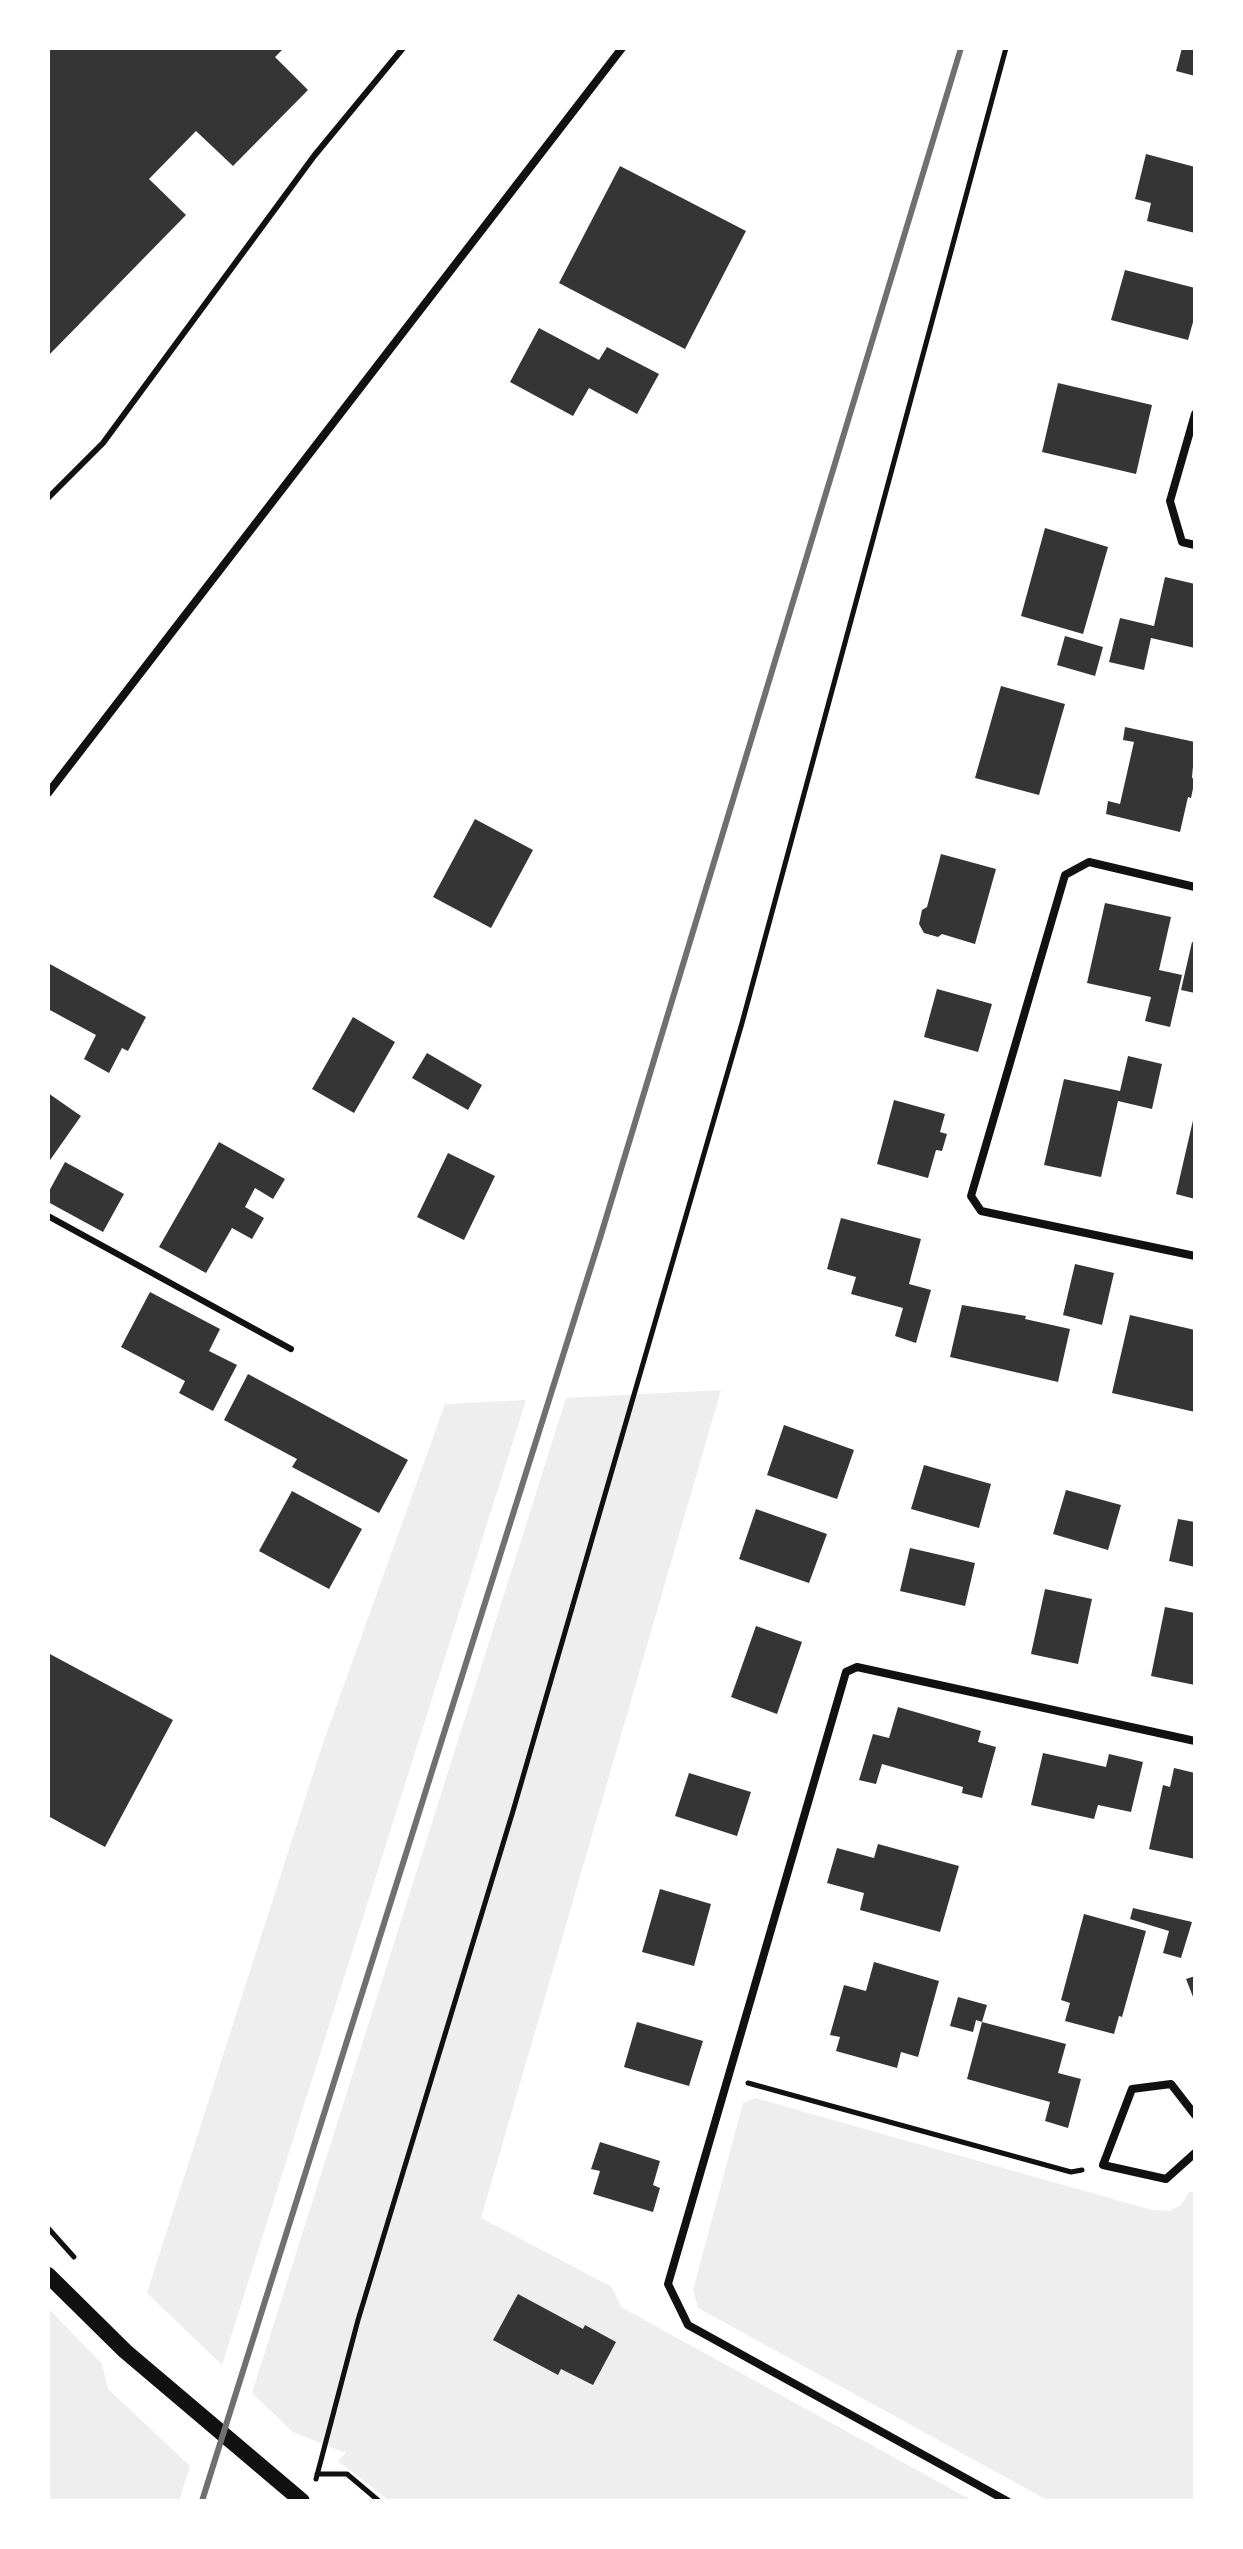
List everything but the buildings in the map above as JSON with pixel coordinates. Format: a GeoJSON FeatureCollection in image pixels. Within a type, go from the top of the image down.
{"type":"FeatureCollection","features":[{"type":"Feature","properties":{"kind":"main road"},"geometry":{"type":"LineString","coordinates":[[48,2275],[125,2351],[302,2501]]}},
{"type":"Feature","properties":{"kind":"street"},"geometry":{"type":"LineString","coordinates":[[48,793],[622,48]]}},
{"type":"Feature","properties":{"kind":"street"},"geometry":{"type":"LineString","coordinates":[[1195,414],[1170,501],[1182,542],[1195,545]]}},
{"type":"Feature","properties":{"kind":"street"},"geometry":{"type":"LineString","coordinates":[[1195,887],[1089,862],[1065,875],[971,1196],[981,1211],[1195,1256]]}},
{"type":"Feature","properties":{"kind":"street"},"geometry":{"type":"LineString","coordinates":[[1007,2501],[688,2325],[668,2284],[846,1672],[857,1667],[1195,1741]]}},
{"type":"Feature","properties":{"kind":"street"},"geometry":{"type":"LineString","coordinates":[[1195,2115],[1171,2084],[1132,2089],[1103,2165],[1166,2179],[1195,2153]]}},
{"type":"Feature","properties":{"kind":"lane"},"geometry":{"type":"LineString","coordinates":[[48,498],[103,443],[314,156],[403,48]]}},
{"type":"Feature","properties":{"kind":"lane"},"geometry":{"type":"LineString","coordinates":[[48,1216],[291,1349]]}},
{"type":"Feature","properties":{"kind":"path"},"geometry":{"type":"LineString","coordinates":[[379,2501],[347,2474],[317,2474],[358,2320],[513,1811],[742,1023],[1006,48]]}},
{"type":"Feature","properties":{"kind":"path"},"geometry":{"type":"LineString","coordinates":[[729,2078],[1071,2172],[1103,2165]]}},
{"type":"Feature","properties":{"kind":"shaded area"},"geometry":{"type":"Polygon","coordinates":[[[721,1390],[481,2218],[612,2287],[621,2307],[973,2501],[390,2501],[338,2461],[346,2453],[293,2432],[252,2393],[566,1398],[721,1390]]]}},
{"type":"Feature","properties":{"kind":"shaded area"},"geometry":{"type":"Polygon","coordinates":[[[526,1400],[222,2365],[147,2293],[322,1746],[445,1404],[526,1400]]]}},
{"type":"Feature","properties":{"kind":"shaded area"},"geometry":{"type":"Polygon","coordinates":[[[755,2098],[1152,2210],[1170,2211],[1181,2205],[1189,2192],[1195,2191],[1195,2501],[1049,2501],[698,2308],[693,2290],[743,2103],[755,2098]]]}},
{"type":"Feature","properties":{"kind":"shaded area"},"geometry":{"type":"Polygon","coordinates":[[[48,2308],[102,2364],[108,2389],[190,2466],[179,2501],[48,2501],[48,2308]]]}},
{"type":"Feature","properties":{"kind":"railway"},"geometry":{"type":"LineString","coordinates":[[202,2501],[600,1238],[961,48]]}}]}
